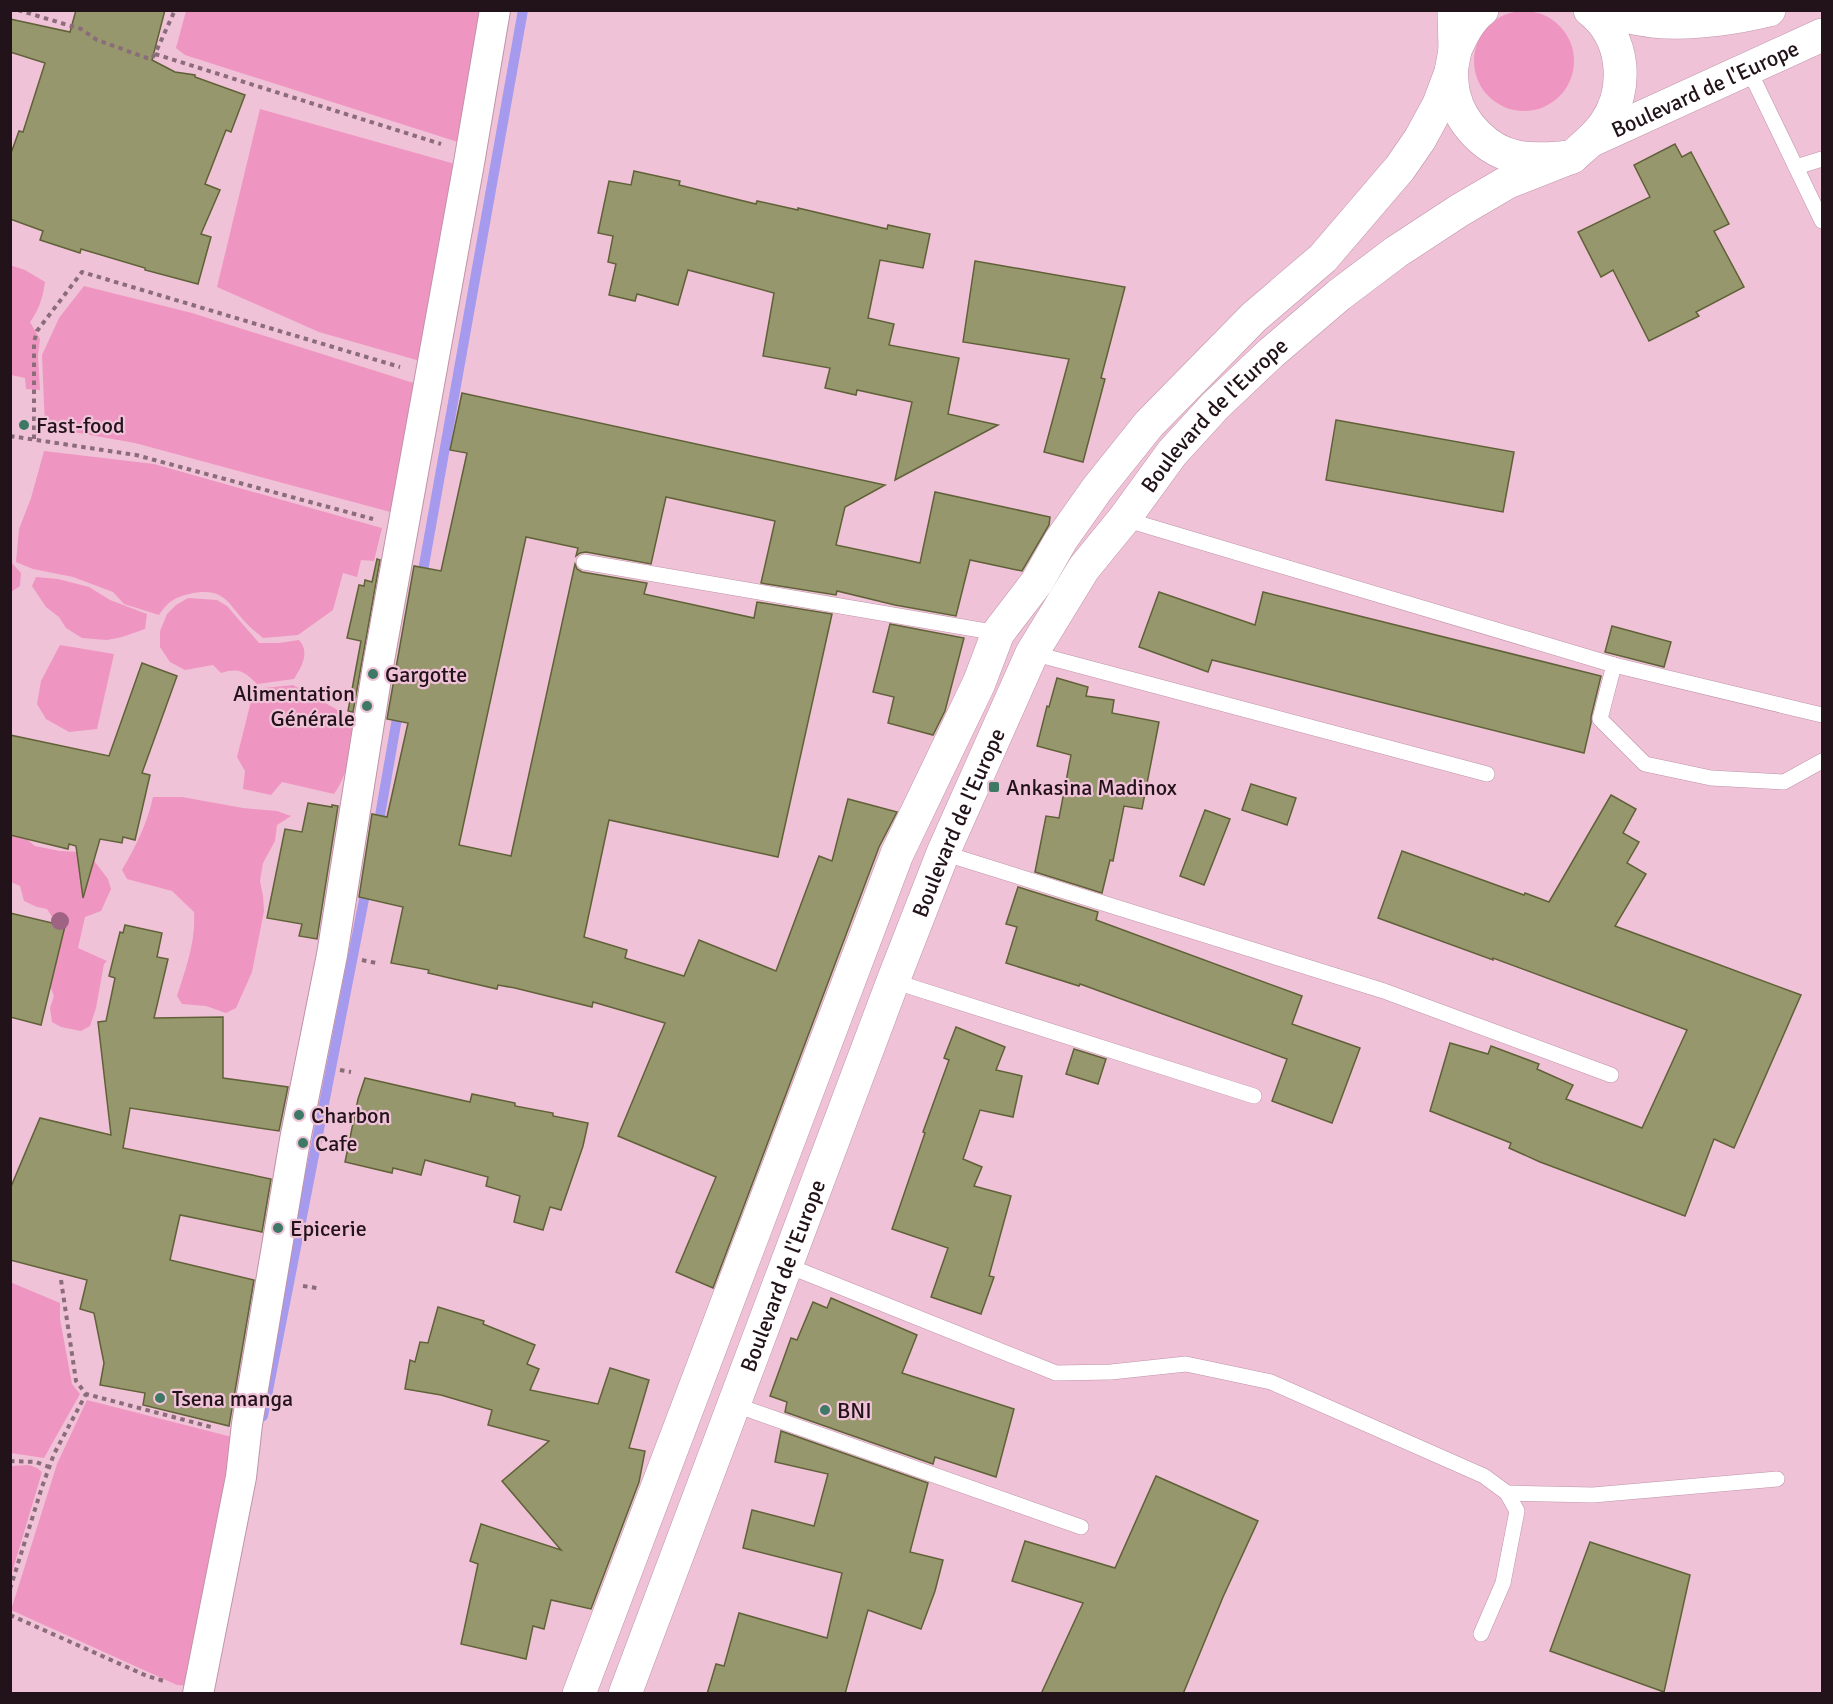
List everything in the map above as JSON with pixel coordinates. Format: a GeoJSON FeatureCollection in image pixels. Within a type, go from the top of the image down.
{"type":"FeatureCollection","features":[{"type":"Feature","properties":{"kind":"main road"},"geometry":{"type":"LineString","coordinates":[[1454,10],[1454,95],[1462,116],[1476,134],[1494,149],[1516,157],[1540,159],[1580,150],[1604,126],[1616,106],[1621,83],[1620,59],[1612,35],[1590,10]]}},
{"type":"Feature","properties":{"kind":"main road","name":"Boulevard de l'Europe"},"geometry":{"type":"LineString","coordinates":[[579,1694],[897,854],[979,683],[998,633],[1036,582],[1061,540],[1097,489],[1149,424],[1254,316],[1323,258],[1400,168],[1420,139],[1438,104],[1464,31],[1482,10]]}},
{"type":"Feature","properties":{"kind":"main road","name":"Boulevard de l'Europe"},"geometry":{"type":"LineString","coordinates":[[1598,10],[1653,21],[1689,22],[1733,19],[1769,10]]}},
{"type":"Feature","properties":{"kind":"main road","name":"Boulevard de l'Europe"},"geometry":{"type":"LineString","coordinates":[[625,1694],[943,853],[1032,653],[1084,568],[1124,519],[1172,453],[1215,406],[1271,353],[1339,295],[1396,252],[1508,182],[1580,150],[1680,99],[1749,70],[1822,35]]}},
{"type":"Feature","properties":{"kind":"street"},"geometry":{"type":"LineString","coordinates":[[187,1689],[241,1477],[247,1424],[289,1171],[332,955],[378,666],[495,10]]}},
{"type":"Feature","properties":{"kind":"lane"},"geometry":{"type":"LineString","coordinates":[[1749,70],[1822,221]]}},
{"type":"Feature","properties":{"kind":"lane"},"geometry":{"type":"LineString","coordinates":[[1796,166],[1822,159]]}},
{"type":"Feature","properties":{"kind":"lane"},"geometry":{"type":"LineString","coordinates":[[1124,519],[1614,665],[1822,715]]}},
{"type":"Feature","properties":{"kind":"lane"},"geometry":{"type":"LineString","coordinates":[[584,562],[998,633]]}},
{"type":"Feature","properties":{"kind":"lane"},"geometry":{"type":"LineString","coordinates":[[1032,653],[1487,774]]}},
{"type":"Feature","properties":{"kind":"lane"},"geometry":{"type":"LineString","coordinates":[[1614,665],[1600,719],[1645,764],[1711,778],[1784,782],[1822,761]]}},
{"type":"Feature","properties":{"kind":"lane"},"geometry":{"type":"LineString","coordinates":[[943,853],[1384,991],[1611,1075]]}},
{"type":"Feature","properties":{"kind":"lane"},"geometry":{"type":"LineString","coordinates":[[893,981],[1254,1096]]}},
{"type":"Feature","properties":{"kind":"lane"},"geometry":{"type":"LineString","coordinates":[[786,1265],[1056,1373],[1111,1372],[1186,1364],[1271,1382],[1484,1476],[1507,1493],[1517,1511],[1503,1583],[1481,1634]]}},
{"type":"Feature","properties":{"kind":"lane"},"geometry":{"type":"LineString","coordinates":[[733,1404],[1081,1527]]}},
{"type":"Feature","properties":{"kind":"lane"},"geometry":{"type":"LineString","coordinates":[[1507,1493],[1593,1495],[1777,1479]]}},
{"type":"Feature","properties":{"kind":"path"},"geometry":{"type":"LineString","coordinates":[[18,10],[81,29],[97,40],[147,58],[155,54],[175,10]]}},
{"type":"Feature","properties":{"kind":"path"},"geometry":{"type":"LineString","coordinates":[[155,54],[471,153]]}},
{"type":"Feature","properties":{"kind":"path"},"geometry":{"type":"LineString","coordinates":[[34,439],[34,342],[37,331],[82,272],[431,376]]}},
{"type":"Feature","properties":{"kind":"path"},"geometry":{"type":"LineString","coordinates":[[10,436],[136,455],[403,527]]}},
{"type":"Feature","properties":{"kind":"path"},"geometry":{"type":"LineString","coordinates":[[61,1280],[76,1381],[86,1394],[225,1431]]}},
{"type":"Feature","properties":{"kind":"path"},"geometry":{"type":"LineString","coordinates":[[10,1589],[48,1467],[86,1394]]}},
{"type":"Feature","properties":{"kind":"path"},"geometry":{"type":"LineString","coordinates":[[10,1461],[36,1462],[48,1467]]}},
{"type":"Feature","properties":{"kind":"path"},"geometry":{"type":"LineString","coordinates":[[10,1615],[147,1676],[187,1689]]}},
{"type":"Feature","properties":{"kind":"shaded area"},"geometry":{"type":"Polygon","coordinates":[[[186,11],[481,11],[461,143],[185,55],[176,48],[186,11]]]}},
{"type":"Feature","properties":{"kind":"shaded area"},"geometry":{"type":"Polygon","coordinates":[[[1524,11],[1552,19],[1566,33],[1574,61],[1566,89],[1552,103],[1524,111],[1496,103],[1482,89],[1474,61],[1482,33],[1496,19],[1524,11]]]}},
{"type":"Feature","properties":{"kind":"shaded area"},"geometry":{"type":"Polygon","coordinates":[[[260,109],[455,164],[420,361],[319,332],[217,287],[260,109]]]}},
{"type":"Feature","properties":{"kind":"shaded area"},"geometry":{"type":"Polygon","coordinates":[[[13,266],[45,282],[40,303],[30,322],[40,339],[38,356],[40,390],[26,389],[25,378],[11,375],[10,268],[13,266]]]}},
{"type":"Feature","properties":{"kind":"shaded area"},"geometry":{"type":"Polygon","coordinates":[[[84,286],[192,313],[420,385],[394,513],[135,443],[45,427],[42,355],[59,318],[84,286]]]}},
{"type":"Feature","properties":{"kind":"shaded area"},"geometry":{"type":"Polygon","coordinates":[[[44,451],[154,464],[382,528],[374,561],[361,560],[357,577],[343,573],[333,610],[298,635],[263,638],[225,599],[211,593],[201,592],[179,597],[168,604],[159,615],[124,604],[113,592],[73,577],[33,569],[16,562],[19,529],[31,498],[44,451]]]}},
{"type":"Feature","properties":{"kind":"shaded area"},"geometry":{"type":"Polygon","coordinates":[[[10,561],[21,573],[20,586],[11,592],[10,561]]]}},
{"type":"Feature","properties":{"kind":"shaded area"},"geometry":{"type":"Polygon","coordinates":[[[36,577],[58,579],[89,587],[110,600],[147,614],[145,629],[107,640],[82,638],[66,628],[59,617],[46,607],[32,586],[36,577]]]}},
{"type":"Feature","properties":{"kind":"shaded area"},"geometry":{"type":"Polygon","coordinates":[[[188,598],[217,600],[227,606],[259,643],[299,640],[304,654],[302,664],[294,679],[257,684],[245,674],[237,671],[221,673],[213,665],[185,670],[170,662],[160,647],[160,631],[167,614],[188,598]]]}},
{"type":"Feature","properties":{"kind":"shaded area"},"geometry":{"type":"Polygon","coordinates":[[[60,645],[114,654],[97,729],[69,732],[46,719],[37,704],[41,681],[60,645]]]}},
{"type":"Feature","properties":{"kind":"shaded area"},"geometry":{"type":"Polygon","coordinates":[[[293,685],[343,713],[355,725],[346,770],[334,794],[282,782],[271,795],[243,789],[245,771],[237,757],[251,701],[264,688],[293,685]]]}},
{"type":"Feature","properties":{"kind":"shaded area"},"geometry":{"type":"Polygon","coordinates":[[[153,797],[182,797],[243,808],[277,811],[291,816],[277,825],[275,841],[263,863],[260,881],[264,911],[252,972],[236,1008],[226,1013],[206,1006],[182,1004],[177,996],[192,944],[194,912],[172,891],[127,879],[122,870],[140,835],[153,797]]]}},
{"type":"Feature","properties":{"kind":"shaded area"},"geometry":{"type":"Polygon","coordinates":[[[11,831],[19,833],[35,846],[81,852],[92,858],[108,879],[111,889],[101,911],[85,917],[78,948],[107,961],[104,964],[96,1008],[90,1026],[81,1031],[61,1027],[52,1022],[50,1008],[54,996],[50,986],[52,937],[56,923],[47,909],[24,901],[20,886],[11,882],[11,831]]]}},
{"type":"Feature","properties":{"kind":"shaded area"},"geometry":{"type":"Polygon","coordinates":[[[10,1282],[60,1303],[60,1319],[72,1384],[80,1394],[44,1458],[11,1453],[10,1282]]]}},
{"type":"Feature","properties":{"kind":"shaded area"},"geometry":{"type":"Polygon","coordinates":[[[87,1400],[240,1439],[192,1686],[177,1685],[11,1610],[57,1464],[87,1400]]]}},
{"type":"Feature","properties":{"kind":"shaded area"},"geometry":{"type":"Polygon","coordinates":[[[29,1465],[42,1472],[11,1576],[11,1466],[29,1465]]]}},
{"type":"Feature","properties":{"kind":"building"},"geometry":{"type":"Polygon","coordinates":[[[76,10],[165,10],[152,60],[175,72],[195,75],[195,77],[245,95],[231,132],[226,130],[205,184],[220,190],[201,234],[211,237],[198,284],[81,249],[80,253],[40,240],[43,231],[10,219],[10,156],[19,131],[23,132],[45,63],[10,52],[10,19],[70,32],[76,10]]]}},
{"type":"Feature","properties":{"kind":"building"},"geometry":{"type":"Polygon","coordinates":[[[1675,144],[1682,157],[1691,152],[1729,224],[1714,231],[1744,287],[1696,312],[1699,316],[1649,341],[1613,270],[1601,277],[1578,232],[1650,197],[1634,165],[1675,144]]]}},
{"type":"Feature","properties":{"kind":"building"},"geometry":{"type":"Polygon","coordinates":[[[634,171],[680,181],[679,185],[756,204],[757,201],[798,210],[798,208],[887,229],[888,225],[930,234],[923,268],[880,260],[868,318],[894,324],[889,345],[959,358],[948,414],[998,425],[895,480],[912,402],[857,390],[856,395],[825,388],[830,368],[763,356],[774,293],[688,270],[678,305],[637,294],[635,301],[609,295],[616,264],[608,262],[613,236],[598,233],[609,181],[631,185],[634,171]]]}},
{"type":"Feature","properties":{"kind":"building"},"geometry":{"type":"Polygon","coordinates":[[[975,261],[1125,287],[1101,378],[1105,379],[1083,462],[1044,452],[1069,359],[963,342],[975,261]]]}},
{"type":"Feature","properties":{"kind":"building"},"geometry":{"type":"Polygon","coordinates":[[[462,393],[885,485],[845,507],[836,545],[920,563],[935,492],[1050,517],[1049,525],[1022,571],[970,560],[956,616],[837,591],[836,595],[761,583],[775,521],[666,497],[651,564],[586,552],[576,556],[578,548],[526,537],[459,845],[511,856],[575,564],[582,572],[647,583],[644,594],[754,618],[757,602],[832,614],[778,857],[609,820],[584,937],[627,950],[625,958],[684,976],[699,940],[776,971],[819,856],[832,861],[848,799],[897,812],[879,847],[713,1288],[676,1272],[716,1177],[618,1136],[665,1023],[593,1002],[592,1007],[515,988],[498,985],[497,989],[428,973],[429,970],[391,963],[403,907],[359,897],[372,814],[387,817],[408,723],[387,719],[414,566],[441,571],[467,453],[450,450],[462,393]]]}},
{"type":"Feature","properties":{"kind":"building"},"geometry":{"type":"Polygon","coordinates":[[[1336,420],[1514,452],[1503,512],[1326,480],[1336,420]]]}},
{"type":"Feature","properties":{"kind":"building"},"geometry":{"type":"Polygon","coordinates":[[[377,559],[380,560],[353,712],[348,711],[361,641],[347,638],[359,585],[364,586],[365,580],[372,582],[377,559]]]}},
{"type":"Feature","properties":{"kind":"building"},"geometry":{"type":"Polygon","coordinates":[[[1159,592],[1255,625],[1263,592],[1601,676],[1584,753],[1212,660],[1208,672],[1139,647],[1159,592]]]}},
{"type":"Feature","properties":{"kind":"building"},"geometry":{"type":"Polygon","coordinates":[[[890,624],[964,638],[945,711],[933,735],[888,723],[894,697],[873,692],[890,624]]]}},
{"type":"Feature","properties":{"kind":"building"},"geometry":{"type":"Polygon","coordinates":[[[1612,626],[1671,642],[1664,667],[1605,652],[1612,626]]]}},
{"type":"Feature","properties":{"kind":"building"},"geometry":{"type":"Polygon","coordinates":[[[142,663],[177,676],[142,773],[150,775],[135,840],[123,837],[122,843],[100,839],[83,898],[76,846],[69,844],[68,849],[10,835],[10,735],[109,756],[142,663]]]}},
{"type":"Feature","properties":{"kind":"building"},"geometry":{"type":"Polygon","coordinates":[[[1057,678],[1088,687],[1086,696],[1114,700],[1112,713],[1159,722],[1142,809],[1124,806],[1113,861],[1110,860],[1102,893],[1035,872],[1046,816],[1059,818],[1071,755],[1037,746],[1057,678]]]}},
{"type":"Feature","properties":{"kind":"building"},"geometry":{"type":"Polygon","coordinates":[[[1251,784],[1296,798],[1287,825],[1242,810],[1251,784]]]}},
{"type":"Feature","properties":{"kind":"building"},"geometry":{"type":"Polygon","coordinates":[[[1611,795],[1636,809],[1623,833],[1639,842],[1627,863],[1646,874],[1615,926],[1801,995],[1734,1148],[1714,1139],[1685,1216],[1540,1162],[1509,1148],[1511,1143],[1430,1111],[1450,1043],[1488,1054],[1491,1046],[1539,1064],[1537,1069],[1573,1085],[1566,1099],[1642,1128],[1687,1030],[1378,918],[1402,851],[1549,902],[1611,795]]]}},
{"type":"Feature","properties":{"kind":"building"},"geometry":{"type":"Polygon","coordinates":[[[308,803],[338,806],[317,939],[299,936],[302,924],[267,918],[285,829],[302,832],[308,803]]]}},
{"type":"Feature","properties":{"kind":"building"},"geometry":{"type":"Polygon","coordinates":[[[1205,810],[1230,819],[1204,885],[1180,876],[1205,810]]]}},
{"type":"Feature","properties":{"kind":"building"},"geometry":{"type":"Polygon","coordinates":[[[1018,887],[1098,912],[1096,920],[1302,996],[1292,1024],[1360,1048],[1332,1123],[1272,1101],[1287,1059],[1080,984],[1079,986],[1006,963],[1017,927],[1006,924],[1018,887]]]}},
{"type":"Feature","properties":{"kind":"building"},"geometry":{"type":"Polygon","coordinates":[[[10,913],[65,926],[41,1025],[10,1017],[10,913]]]}},
{"type":"Feature","properties":{"kind":"building"},"geometry":{"type":"Polygon","coordinates":[[[125,925],[162,933],[157,957],[168,959],[154,1018],[223,1017],[223,1078],[288,1087],[279,1131],[130,1108],[123,1148],[271,1179],[262,1232],[180,1215],[170,1260],[254,1280],[229,1426],[143,1405],[145,1393],[100,1385],[104,1363],[94,1313],[80,1309],[87,1280],[10,1260],[10,1189],[40,1118],[111,1135],[98,1022],[106,1021],[115,978],[109,976],[120,932],[123,933],[125,925]]]}},
{"type":"Feature","properties":{"kind":"building"},"geometry":{"type":"Polygon","coordinates":[[[956,1027],[1005,1047],[996,1070],[1022,1076],[1013,1117],[980,1110],[963,1159],[982,1167],[974,1186],[1011,1196],[989,1276],[994,1277],[981,1314],[931,1297],[948,1248],[892,1229],[949,1060],[944,1058],[956,1027]]]}},
{"type":"Feature","properties":{"kind":"building"},"geometry":{"type":"Polygon","coordinates":[[[1074,1049],[1106,1059],[1098,1084],[1066,1074],[1074,1049]]]}},
{"type":"Feature","properties":{"kind":"building"},"geometry":{"type":"Polygon","coordinates":[[[365,1078],[470,1102],[472,1094],[588,1123],[583,1146],[561,1210],[550,1207],[543,1230],[514,1222],[520,1196],[486,1186],[488,1177],[425,1160],[421,1175],[393,1168],[392,1173],[345,1162],[358,1099],[365,1078]]]}},
{"type":"Feature","properties":{"kind":"building"},"geometry":{"type":"Polygon","coordinates":[[[831,1298],[917,1335],[902,1373],[1014,1409],[996,1477],[935,1457],[933,1464],[785,1412],[787,1402],[770,1396],[791,1338],[797,1340],[813,1302],[827,1308],[831,1298]]]}},
{"type":"Feature","properties":{"kind":"building"},"geometry":{"type":"Polygon","coordinates":[[[438,1307],[484,1321],[483,1324],[535,1345],[527,1364],[539,1369],[530,1390],[598,1404],[610,1368],[649,1380],[629,1448],[645,1451],[639,1482],[591,1609],[551,1600],[544,1629],[533,1626],[526,1659],[461,1644],[478,1564],[470,1561],[481,1524],[561,1550],[502,1481],[549,1441],[488,1425],[492,1410],[441,1395],[405,1389],[410,1360],[415,1362],[420,1342],[428,1343],[438,1307]]]}},
{"type":"Feature","properties":{"kind":"building"},"geometry":{"type":"Polygon","coordinates":[[[781,1431],[928,1483],[910,1552],[943,1560],[935,1591],[921,1629],[868,1610],[845,1694],[707,1694],[716,1664],[724,1666],[739,1613],[827,1638],[842,1573],[743,1548],[752,1510],[814,1526],[828,1474],[775,1462],[781,1431]]]}},
{"type":"Feature","properties":{"kind":"building"},"geometry":{"type":"Polygon","coordinates":[[[1156,1476],[1258,1521],[1223,1597],[1183,1694],[1041,1694],[1083,1603],[1012,1581],[1025,1541],[1115,1568],[1156,1476]]]}},
{"type":"Feature","properties":{"kind":"building"},"geometry":{"type":"Polygon","coordinates":[[[1590,1542],[1690,1575],[1664,1692],[1550,1651],[1590,1542]]]}},
{"type":"Feature","properties":{"kind":"waterway"},"geometry":{"type":"LineString","coordinates":[[421,582],[523,10]]}},
{"type":"Feature","properties":{"kind":"waterway"},"geometry":{"type":"LineString","coordinates":[[378,827],[399,707]]}},
{"type":"Feature","properties":{"kind":"waterway"},"geometry":{"type":"LineString","coordinates":[[263,1416],[367,884]]}},
{"type":"Feature","properties":{"kind":"place","name":"Fast-food"},"geometry":{"type":"Point","coordinates":[24,425]}},
{"type":"Feature","properties":{"kind":"place","name":"Gargotte"},"geometry":{"type":"Point","coordinates":[373,674]}},
{"type":"Feature","properties":{"kind":"place","name":"Alimentation Générale"},"geometry":{"type":"Point","coordinates":[367,706]}},
{"type":"Feature","properties":{"kind":"place","name":"Ankasina Madinox"},"geometry":{"type":"Point","coordinates":[994,787]}},
{"type":"Feature","properties":{"kind":"place","name":"Charbon"},"geometry":{"type":"Point","coordinates":[299,1115]}},
{"type":"Feature","properties":{"kind":"place","name":"Cafe"},"geometry":{"type":"Point","coordinates":[303,1143]}},
{"type":"Feature","properties":{"kind":"place","name":"Epicerie"},"geometry":{"type":"Point","coordinates":[278,1228]}},
{"type":"Feature","properties":{"kind":"place","name":"Tsena manga"},"geometry":{"type":"Point","coordinates":[160,1398]}},
{"type":"Feature","properties":{"kind":"place","name":"BNI"},"geometry":{"type":"Point","coordinates":[825,1410]}}]}
